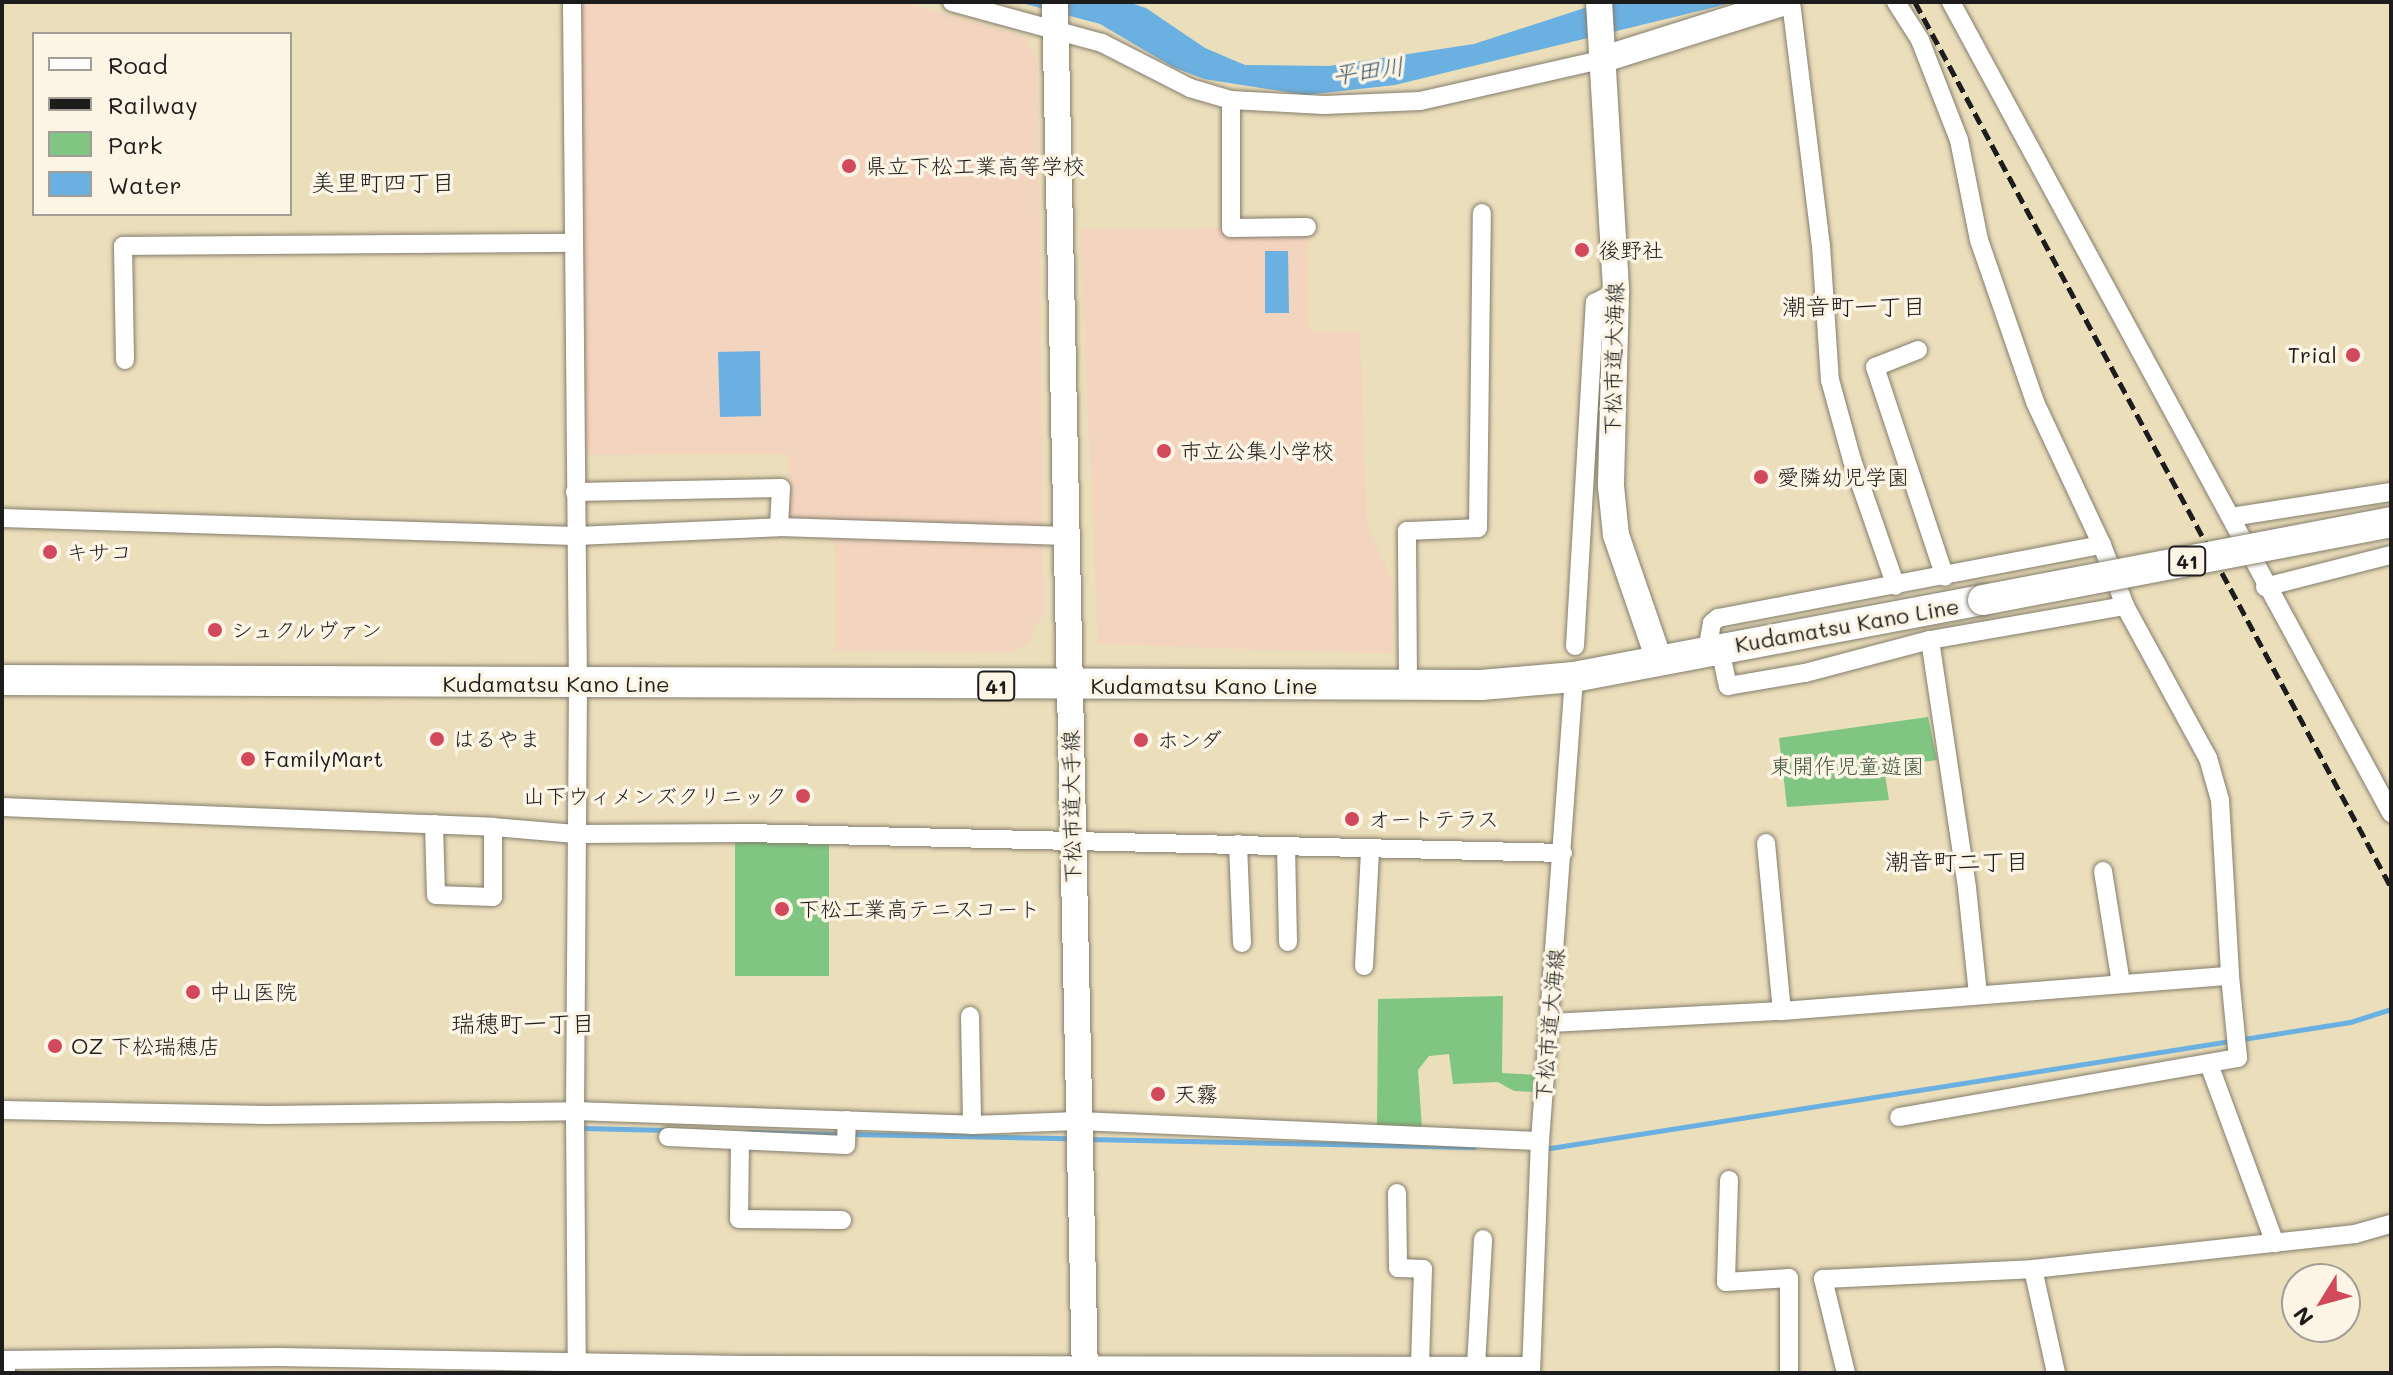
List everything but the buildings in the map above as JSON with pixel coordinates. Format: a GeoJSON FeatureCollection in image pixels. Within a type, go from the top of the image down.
{"type":"FeatureCollection","features":[{"type":"Feature","properties":{"kind":"main road","name":"Kudamatsu Kano Line"},"geometry":{"type":"LineString","coordinates":[[2,680],[1481,685],[1574,677],[2391,522]]}},
{"type":"Feature","properties":{"kind":"street"},"geometry":{"type":"LineString","coordinates":[[572,2],[578,684],[577,1368]]}},
{"type":"Feature","properties":{"kind":"street"},"geometry":{"type":"LineString","coordinates":[[952,2],[1056,15],[1102,43],[1190,88],[1231,100],[1324,105],[1420,101],[1788,2],[1821,246],[1830,380],[1852,460],[1896,586]]}},
{"type":"Feature","properties":{"kind":"street","name":"下松市道大海線"},"geometry":{"type":"LineString","coordinates":[[1599,2],[1616,292],[1611,486],[1614,514],[1630,582],[1659,660]]}},
{"type":"Feature","properties":{"kind":"street"},"geometry":{"type":"LineString","coordinates":[[1896,2],[1920,40],[1959,140],[1979,240],[2035,402],[2102,545],[2125,606],[2192,723],[2208,758],[2220,800],[2238,1058],[1899,1117]]}},
{"type":"Feature","properties":{"kind":"street"},"geometry":{"type":"LineString","coordinates":[[1951,2],[2231,517],[2265,587],[2391,813]]}},
{"type":"Feature","properties":{"kind":"street","name":"下松市道大手線"},"geometry":{"type":"LineString","coordinates":[[1056,15],[1071,842],[1085,1370]]}},
{"type":"Feature","properties":{"kind":"street"},"geometry":{"type":"LineString","coordinates":[[1231,100],[1231,228],[1307,227]]}},
{"type":"Feature","properties":{"kind":"street"},"geometry":{"type":"LineString","coordinates":[[1408,685],[1407,531],[1478,528],[1482,213]]}},
{"type":"Feature","properties":{"kind":"street"},"geometry":{"type":"LineString","coordinates":[[125,360],[123,246],[573,243]]}},
{"type":"Feature","properties":{"kind":"street"},"geometry":{"type":"LineString","coordinates":[[1575,646],[1595,303],[1616,292]]}},
{"type":"Feature","properties":{"kind":"street"},"geometry":{"type":"LineString","coordinates":[[1918,350],[1875,367],[1945,577]]}},
{"type":"Feature","properties":{"kind":"street"},"geometry":{"type":"LineString","coordinates":[[575,492],[781,488],[779,527]]}},
{"type":"Feature","properties":{"kind":"street"},"geometry":{"type":"LineString","coordinates":[[2231,517],[2391,492]]}},
{"type":"Feature","properties":{"kind":"street"},"geometry":{"type":"LineString","coordinates":[[1582,513],[1614,514]]}},
{"type":"Feature","properties":{"kind":"street"},"geometry":{"type":"LineString","coordinates":[[2,518],[576,536],[779,527],[1066,536]]}},
{"type":"Feature","properties":{"kind":"street"},"geometry":{"type":"LineString","coordinates":[[2102,545],[1718,618],[1709,634],[1728,686],[1805,673],[1930,640],[2125,606]]}},
{"type":"Feature","properties":{"kind":"street"},"geometry":{"type":"LineString","coordinates":[[2265,587],[2391,555]]}},
{"type":"Feature","properties":{"kind":"street"},"geometry":{"type":"LineString","coordinates":[[1930,640],[1967,888],[1978,994]]}},
{"type":"Feature","properties":{"kind":"street","name":"下松市道大海線"},"geometry":{"type":"LineString","coordinates":[[1531,1369],[1540,1141],[1574,677]]}},
{"type":"Feature","properties":{"kind":"street"},"geometry":{"type":"LineString","coordinates":[[2,807],[434,824],[576,834],[746,833],[1563,853]]}},
{"type":"Feature","properties":{"kind":"street"},"geometry":{"type":"LineString","coordinates":[[434,824],[436,895],[493,897],[493,827]]}},
{"type":"Feature","properties":{"kind":"street"},"geometry":{"type":"LineString","coordinates":[[1766,843],[1782,1011]]}},
{"type":"Feature","properties":{"kind":"street"},"geometry":{"type":"LineString","coordinates":[[1238,844],[1242,943]]}},
{"type":"Feature","properties":{"kind":"street"},"geometry":{"type":"LineString","coordinates":[[1286,846],[1288,942]]}},
{"type":"Feature","properties":{"kind":"street"},"geometry":{"type":"LineString","coordinates":[[1364,966],[1370,850]]}},
{"type":"Feature","properties":{"kind":"street"},"geometry":{"type":"LineString","coordinates":[[2103,871],[2121,983]]}},
{"type":"Feature","properties":{"kind":"street"},"geometry":{"type":"LineString","coordinates":[[1550,1023],[1782,1011],[2230,976]]}},
{"type":"Feature","properties":{"kind":"street"},"geometry":{"type":"LineString","coordinates":[[970,1016],[972,1125]]}},
{"type":"Feature","properties":{"kind":"street"},"geometry":{"type":"LineString","coordinates":[[2209,1064],[2275,1243]]}},
{"type":"Feature","properties":{"kind":"street"},"geometry":{"type":"LineString","coordinates":[[2,1110],[268,1115],[575,1111],[972,1125],[1077,1121],[1540,1141]]}},
{"type":"Feature","properties":{"kind":"street"},"geometry":{"type":"LineString","coordinates":[[668,1137],[846,1145],[847,1120]]}},
{"type":"Feature","properties":{"kind":"street"},"geometry":{"type":"LineString","coordinates":[[740,1141],[739,1219],[842,1220]]}},
{"type":"Feature","properties":{"kind":"street"},"geometry":{"type":"LineString","coordinates":[[1729,1180],[1726,1282],[1789,1278],[1789,1373]]}},
{"type":"Feature","properties":{"kind":"street"},"geometry":{"type":"LineString","coordinates":[[1397,1193],[1398,1268],[1423,1269],[1420,1366]]}},
{"type":"Feature","properties":{"kind":"street"},"geometry":{"type":"LineString","coordinates":[[1846,1373],[1823,1279],[2033,1269],[2355,1234],[2391,1224]]}},
{"type":"Feature","properties":{"kind":"street"},"geometry":{"type":"LineString","coordinates":[[1476,1366],[1483,1239]]}},
{"type":"Feature","properties":{"kind":"street"},"geometry":{"type":"LineString","coordinates":[[2033,1269],[2056,1373]]}},
{"type":"Feature","properties":{"kind":"street"},"geometry":{"type":"LineString","coordinates":[[2,1373],[2,1362],[279,1357],[577,1368],[1085,1370],[1476,1366],[1531,1369]]}},
{"type":"Feature","properties":{"kind":"shaded area"},"geometry":{"type":"Polygon","coordinates":[[[578,2],[903,2],[1025,37],[1037,61],[1044,611],[1028,642],[1010,653],[835,651],[835,525],[789,524],[788,454],[581,455],[578,2]]]}},
{"type":"Feature","properties":{"kind":"shaded area"},"geometry":{"type":"Polygon","coordinates":[[[1307,227],[1309,330],[1360,332],[1367,523],[1392,582],[1392,654],[1098,644],[1080,229],[1307,227]]]}},
{"type":"Feature","properties":{"kind":"green space","name":"東開作児童遊園"},"geometry":{"type":"Polygon","coordinates":[[[1928,717],[1937,760],[1884,768],[1889,800],[1787,807],[1779,738],[1928,717]]]}},
{"type":"Feature","properties":{"kind":"green space","name":"下松工業高テニスコート"},"geometry":{"type":"Polygon","coordinates":[[[735,841],[829,842],[829,976],[735,976],[735,841]]]}},
{"type":"Feature","properties":{"kind":"green space"},"geometry":{"type":"Polygon","coordinates":[[[1503,996],[1502,1073],[1537,1075],[1536,1092],[1514,1091],[1498,1082],[1453,1084],[1449,1054],[1429,1056],[1418,1070],[1422,1129],[1377,1129],[1378,999],[1503,996]]]}},
{"type":"Feature","properties":{"kind":"water","name":"平田川"},"geometry":{"type":"Polygon","coordinates":[[[1018,2],[1128,2],[1146,8],[1205,48],[1245,65],[1329,66],[1474,44],[1603,2],[1736,2],[1395,85],[1306,95],[1204,79],[1173,67],[1100,24],[1018,2]]]}},
{"type":"Feature","properties":{"kind":"water"},"geometry":{"type":"Polygon","coordinates":[[[1265,251],[1288,251],[1289,313],[1265,313],[1265,251]]]}},
{"type":"Feature","properties":{"kind":"water"},"geometry":{"type":"Polygon","coordinates":[[[760,351],[761,416],[720,417],[718,352],[760,351]]]}},
{"type":"Feature","properties":{"kind":"waterway"},"geometry":{"type":"LineString","coordinates":[[1544,1149],[2350,1022],[2391,1009]]}},
{"type":"Feature","properties":{"kind":"waterway"},"geometry":{"type":"LineString","coordinates":[[583,1128],[666,1130]]}},
{"type":"Feature","properties":{"kind":"waterway"},"geometry":{"type":"LineString","coordinates":[[748,1132],[842,1134]]}},
{"type":"Feature","properties":{"kind":"waterway"},"geometry":{"type":"LineString","coordinates":[[852,1134],[1070,1138]]}},
{"type":"Feature","properties":{"kind":"waterway"},"geometry":{"type":"LineString","coordinates":[[1088,1139],[1474,1147]]}},
{"type":"Feature","properties":{"kind":"railway"},"geometry":{"type":"LineString","coordinates":[[1915,2],[2391,887]]}},
{"type":"Feature","properties":{"kind":"place","name":"県立下松工業高等学校"},"geometry":{"type":"Point","coordinates":[849,166]}},
{"type":"Feature","properties":{"kind":"place","name":"後野社"},"geometry":{"type":"Point","coordinates":[1582,250]}},
{"type":"Feature","properties":{"kind":"place","name":"Trial"},"geometry":{"type":"Point","coordinates":[2353,355]}},
{"type":"Feature","properties":{"kind":"place","name":"市立公集小学校"},"geometry":{"type":"Point","coordinates":[1164,451]}},
{"type":"Feature","properties":{"kind":"place","name":"愛隣幼児学園"},"geometry":{"type":"Point","coordinates":[1761,477]}},
{"type":"Feature","properties":{"kind":"place","name":"キサコ"},"geometry":{"type":"Point","coordinates":[50,552]}},
{"type":"Feature","properties":{"kind":"place","name":"シュクルヴァン"},"geometry":{"type":"Point","coordinates":[215,630]}},
{"type":"Feature","properties":{"kind":"place","name":"はるやま"},"geometry":{"type":"Point","coordinates":[437,739]}},
{"type":"Feature","properties":{"kind":"place","name":"ホンダ"},"geometry":{"type":"Point","coordinates":[1141,740]}},
{"type":"Feature","properties":{"kind":"place","name":"FamilyMart"},"geometry":{"type":"Point","coordinates":[248,759]}},
{"type":"Feature","properties":{"kind":"place","name":"山下ウィメンズクリニック"},"geometry":{"type":"Point","coordinates":[803,796]}},
{"type":"Feature","properties":{"kind":"place","name":"オートテラス"},"geometry":{"type":"Point","coordinates":[1352,819]}},
{"type":"Feature","properties":{"kind":"place","name":"下松工業高テニスコート"},"geometry":{"type":"Point","coordinates":[782,909]}},
{"type":"Feature","properties":{"kind":"place","name":"中山医院"},"geometry":{"type":"Point","coordinates":[193,992]}},
{"type":"Feature","properties":{"kind":"place","name":"OZ 下松瑞穂店"},"geometry":{"type":"Point","coordinates":[55,1046]}},
{"type":"Feature","properties":{"kind":"place","name":"天霧"},"geometry":{"type":"Point","coordinates":[1158,1094]}},
{"type":"Feature","properties":{"kind":"district","name":"美里町四丁目"},"geometry":{"type":"Point","coordinates":[383,182]}},
{"type":"Feature","properties":{"kind":"district","name":"潮音町一丁目"},"geometry":{"type":"Point","coordinates":[1854,306]}},
{"type":"Feature","properties":{"kind":"district","name":"潮音町二丁目"},"geometry":{"type":"Point","coordinates":[1957,861]}},
{"type":"Feature","properties":{"kind":"district","name":"瑞穂町一丁目"},"geometry":{"type":"Point","coordinates":[523,1023]}}]}
